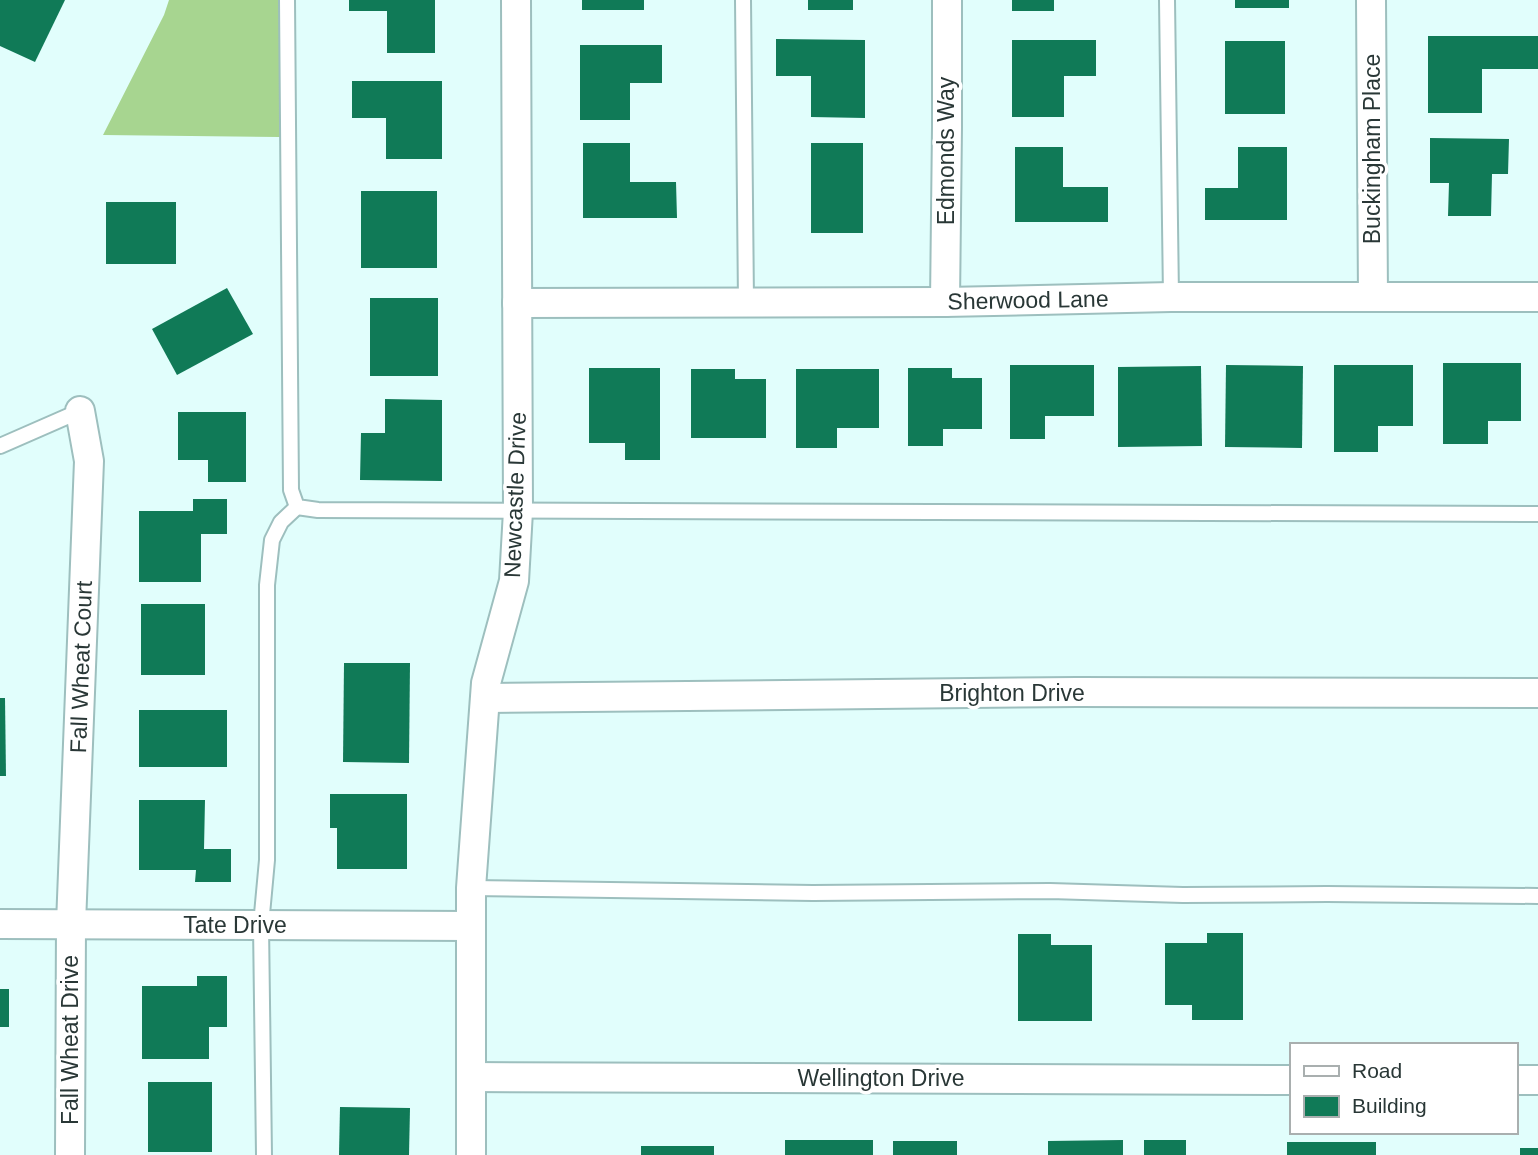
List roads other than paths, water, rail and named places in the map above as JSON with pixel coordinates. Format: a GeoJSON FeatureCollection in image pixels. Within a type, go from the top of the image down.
{"type":"FeatureCollection","features":[{"type":"Feature","properties":{"kind":"street","name":"Newcastle Drive"},"geometry":{"type":"LineString","coordinates":[[471,1155],[471,888],[486,683],[514,581],[519,510],[516,0]]}},
{"type":"Feature","properties":{"kind":"street","name":"Edmonds Way"},"geometry":{"type":"LineString","coordinates":[[944,302],[947,0]]}},
{"type":"Feature","properties":{"kind":"street","name":"Buckingham Place"},"geometry":{"type":"LineString","coordinates":[[1371,0],[1373,297]]}},
{"type":"Feature","properties":{"kind":"street","name":"Sherwood Lane"},"geometry":{"type":"LineString","coordinates":[[517,303],[944,302],[1171,297],[1538,297]]}},
{"type":"Feature","properties":{"kind":"street","name":"Fall Wheat Court"},"geometry":{"type":"LineString","coordinates":[[71,924],[89,461],[80,411]]}},
{"type":"Feature","properties":{"kind":"street","name":"Brighton Drive"},"geometry":{"type":"LineString","coordinates":[[486,698],[1077,692],[1538,693]]}},
{"type":"Feature","properties":{"kind":"street","name":"Tate Drive"},"geometry":{"type":"LineString","coordinates":[[0,923],[470,926]]}},
{"type":"Feature","properties":{"kind":"street","name":"Fall Wheat Drive"},"geometry":{"type":"LineString","coordinates":[[70,1155],[71,924]]}},
{"type":"Feature","properties":{"kind":"street","name":"Wellington Drive"},"geometry":{"type":"LineString","coordinates":[[471,1077],[1290,1080]]}},
{"type":"Feature","properties":{"kind":"street"},"geometry":{"type":"LineString","coordinates":[[1517,1080],[1538,1080]]}},
{"type":"Feature","properties":{"kind":"lane"},"geometry":{"type":"LineString","coordinates":[[287,0],[291,490],[297,507]]}},
{"type":"Feature","properties":{"kind":"lane"},"geometry":{"type":"LineString","coordinates":[[743,0],[746,302]]}},
{"type":"Feature","properties":{"kind":"lane"},"geometry":{"type":"LineString","coordinates":[[1167,0],[1171,297]]}},
{"type":"Feature","properties":{"kind":"lane"},"geometry":{"type":"LineString","coordinates":[[0,446],[80,411]]}},
{"type":"Feature","properties":{"kind":"lane"},"geometry":{"type":"LineString","coordinates":[[297,507],[318,510],[1538,514]]}},
{"type":"Feature","properties":{"kind":"lane"},"geometry":{"type":"LineString","coordinates":[[264,1155],[261,925],[267,860],[267,585],[272,540],[281,522],[297,507]]}},
{"type":"Feature","properties":{"kind":"lane"},"geometry":{"type":"LineString","coordinates":[[471,888],[813,893],[1050,891],[1183,895],[1538,896]]}}]}
